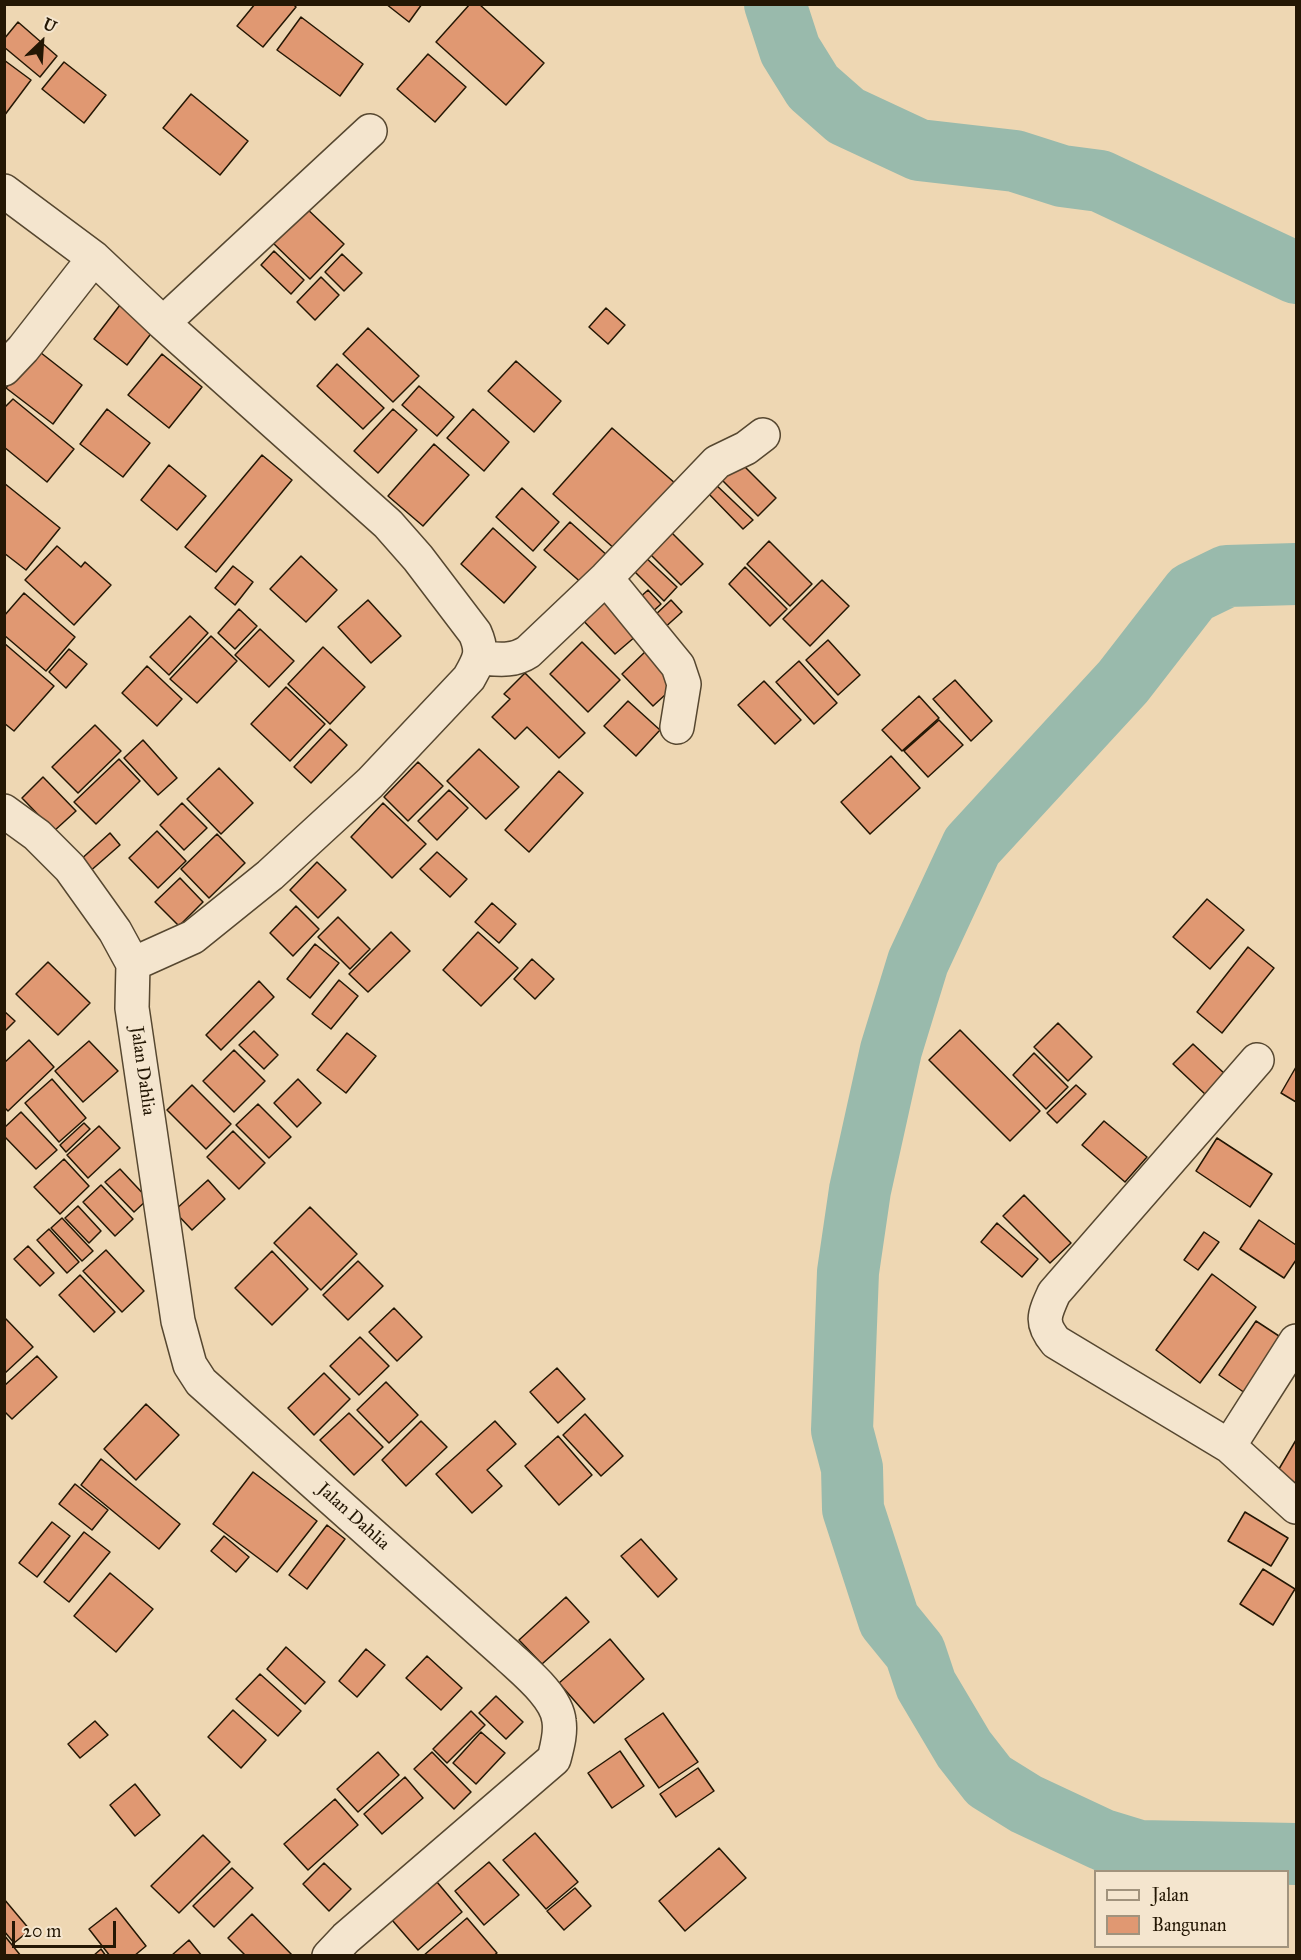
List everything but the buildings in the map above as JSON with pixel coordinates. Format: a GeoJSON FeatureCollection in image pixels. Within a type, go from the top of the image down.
{"type":"FeatureCollection","features":[{"type":"Feature","properties":{"kind":"street"},"geometry":{"type":"LineString","coordinates":[[163,323],[370,131]]}},
{"type":"Feature","properties":{"kind":"street"},"geometry":{"type":"LineString","coordinates":[[4,191],[94,258],[163,323],[388,524],[418,558],[475,633],[479,643],[480,658],[469,678],[370,783],[270,875],[193,937],[133,964],[115,931],[70,868],[37,835],[4,811]]}},
{"type":"Feature","properties":{"kind":"street"},"geometry":{"type":"LineString","coordinates":[[4,369],[94,258]]}},
{"type":"Feature","properties":{"kind":"street"},"geometry":{"type":"LineString","coordinates":[[480,658],[505,660],[520,658],[606,578],[717,462],[746,448],[763,435]]}},
{"type":"Feature","properties":{"kind":"street"},"geometry":{"type":"LineString","coordinates":[[606,578],[678,666],[684,684],[677,727]]}},
{"type":"Feature","properties":{"kind":"street","name":"Jalan Dahlia"},"geometry":{"type":"LineString","coordinates":[[133,964],[132,1008],[178,1321],[190,1365],[201,1382],[507,1654],[539,1686],[552,1703],[560,1719],[559,1741],[554,1759],[345,1950]]}},
{"type":"Feature","properties":{"kind":"street"},"geometry":{"type":"LineString","coordinates":[[1257,1060],[1054,1293],[1045,1312],[1046,1330],[1056,1342],[1228,1446],[1296,1507]]}},
{"type":"Feature","properties":{"kind":"street"},"geometry":{"type":"LineString","coordinates":[[1228,1446],[1296,1341]]}},
{"type":"Feature","properties":{"kind":"waterway"},"geometry":{"type":"LineString","coordinates":[[775,4],[790,50],[813,87],[846,116],[919,150],[1015,161],[1062,176],[1100,181],[1296,273]]}},
{"type":"Feature","properties":{"kind":"waterway"},"geometry":{"type":"LineString","coordinates":[[1296,574],[1227,576],[1192,593],[1123,682],[972,846],[918,962],[891,1050],[860,1190],[848,1272],[842,1430],[852,1468],[853,1509],[889,1620],[915,1652],[926,1685],[964,1749],[989,1781],[1026,1804],[1103,1840],[1139,1851],[1296,1854]]}}]}
